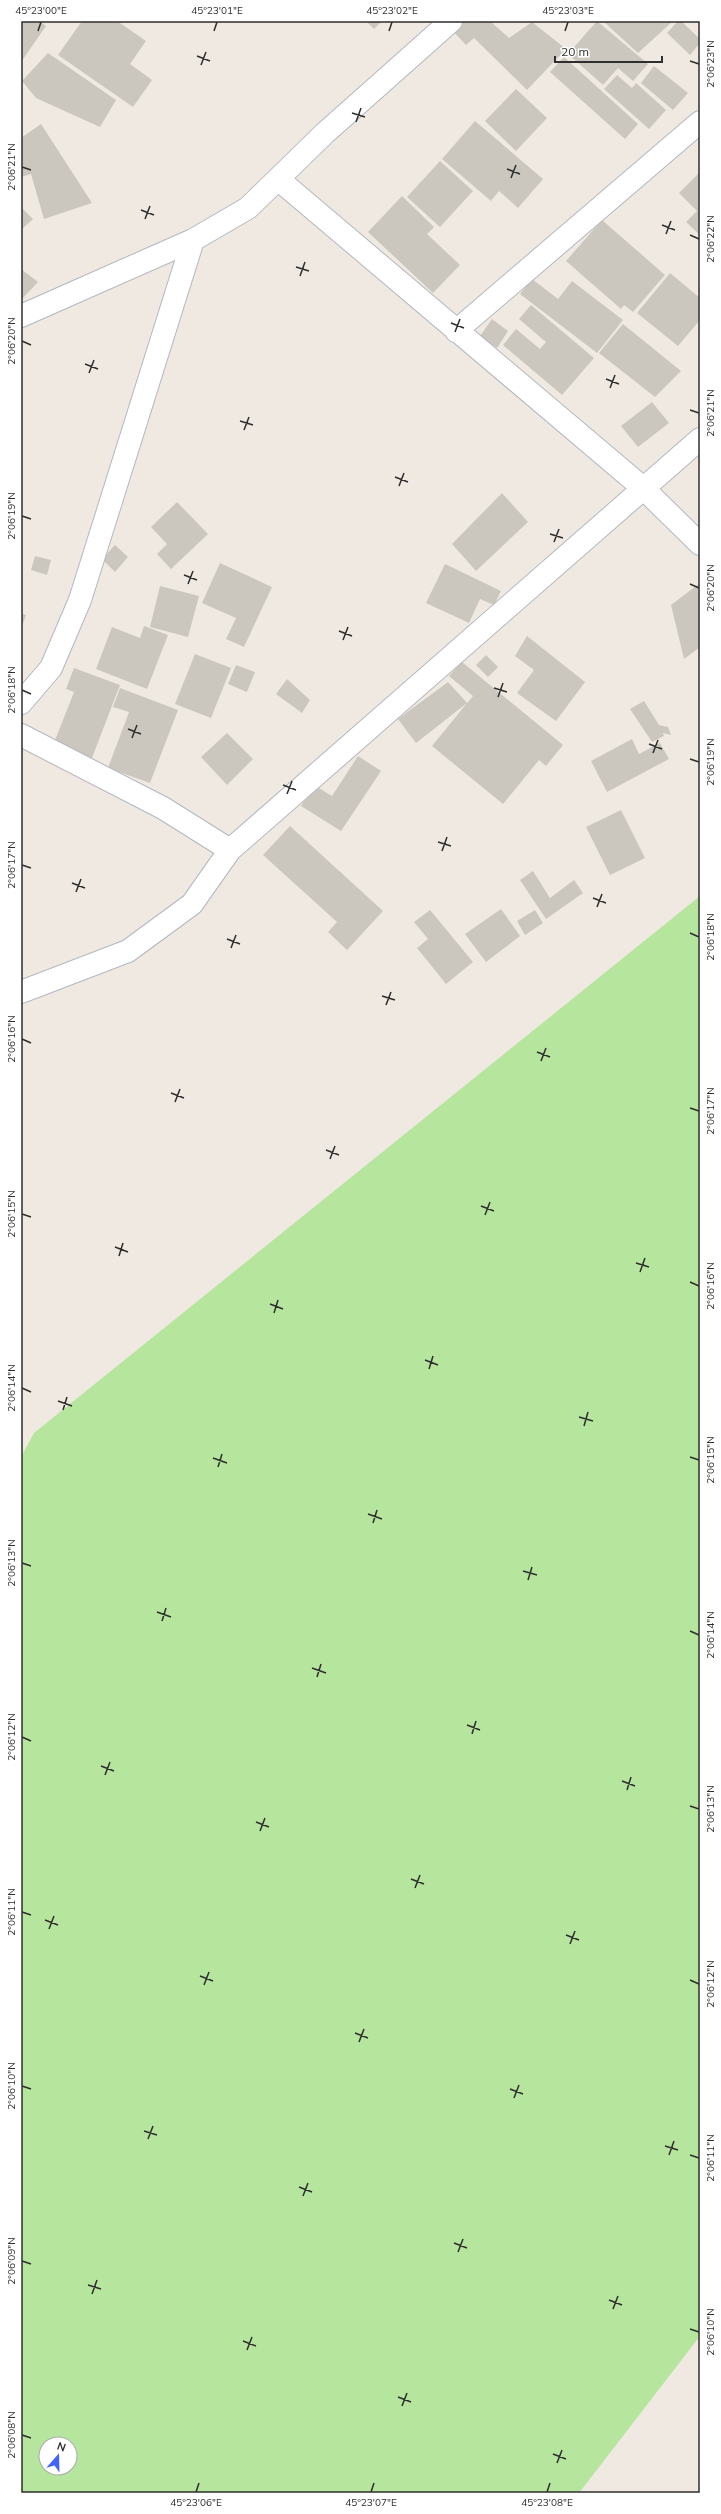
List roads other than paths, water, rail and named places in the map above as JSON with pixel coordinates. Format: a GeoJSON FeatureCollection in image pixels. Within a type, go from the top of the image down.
{"type":"FeatureCollection","features":[{"type":"Feature","properties":{"kind":"street"},"geometry":{"type":"LineString","coordinates":[[21,316],[192,240],[248,208],[325,133],[451,21]]}},
{"type":"Feature","properties":{"kind":"street"},"geometry":{"type":"LineString","coordinates":[[456,331],[700,122]]}},
{"type":"Feature","properties":{"kind":"street"},"geometry":{"type":"LineString","coordinates":[[278,179],[642,488],[700,544]]}},
{"type":"Feature","properties":{"kind":"street"},"geometry":{"type":"LineString","coordinates":[[21,703],[51,668],[80,600],[192,240]]}},
{"type":"Feature","properties":{"kind":"street"},"geometry":{"type":"LineString","coordinates":[[21,992],[128,951],[192,904],[230,850],[642,488],[700,439]]}},
{"type":"Feature","properties":{"kind":"street"},"geometry":{"type":"LineString","coordinates":[[21,735],[163,808],[230,850]]}}]}
